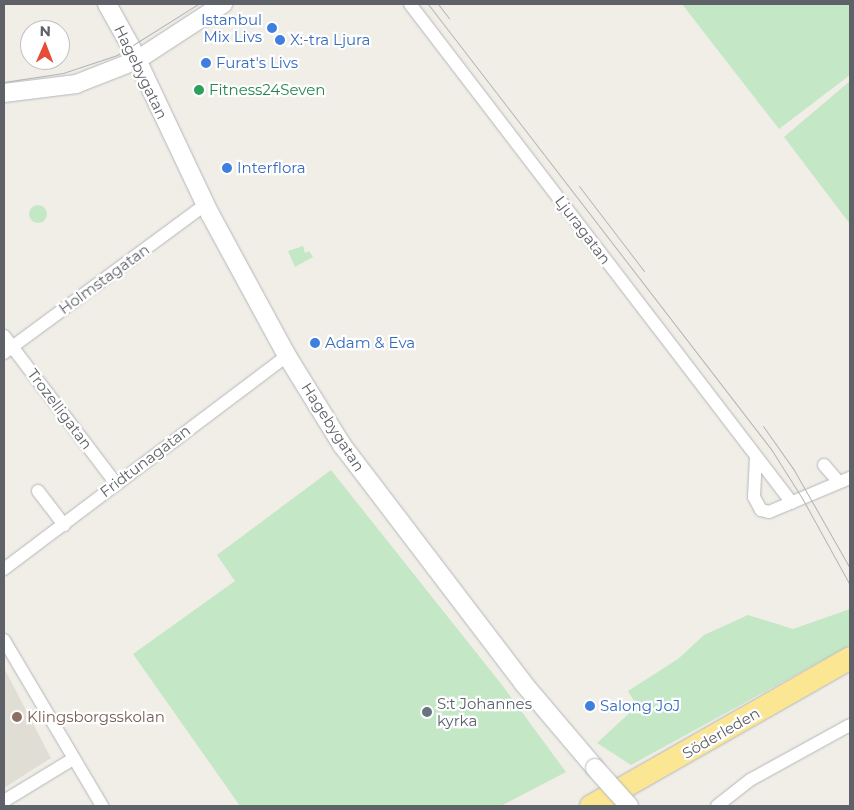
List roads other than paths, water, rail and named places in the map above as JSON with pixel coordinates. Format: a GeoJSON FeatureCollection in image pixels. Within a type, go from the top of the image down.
{"type":"FeatureCollection","features":[{"type":"Feature","properties":{"kind":"highway","name":"Söderleden"},"geometry":{"type":"LineString","coordinates":[[591,806],[850,658]]}},
{"type":"Feature","properties":{"kind":"highway","name":"Söderleden"},"geometry":{"type":"LineString","coordinates":[[620,806],[850,673]]}},
{"type":"Feature","properties":{"kind":"street","name":"Hagebygatan"},"geometry":{"type":"LineString","coordinates":[[107,4],[137,60],[205,205],[287,356],[358,467],[523,683],[629,806]]}},
{"type":"Feature","properties":{"kind":"street"},"geometry":{"type":"LineString","coordinates":[[4,93],[76,84],[137,60],[223,4]]}},
{"type":"Feature","properties":{"kind":"street","name":"Ljuragatan"},"geometry":{"type":"LineString","coordinates":[[410,4],[792,503]]}},
{"type":"Feature","properties":{"kind":"street","name":"Holmstagatan"},"geometry":{"type":"LineString","coordinates":[[8,350],[205,205]]}},
{"type":"Feature","properties":{"kind":"street","name":"Trozelligatan"},"geometry":{"type":"LineString","coordinates":[[4,336],[8,350],[115,482]]}},
{"type":"Feature","properties":{"kind":"street","name":"Fridtunagatan"},"geometry":{"type":"LineString","coordinates":[[4,569],[64,525],[115,482],[287,356]]}},
{"type":"Feature","properties":{"kind":"street"},"geometry":{"type":"LineString","coordinates":[[756,457],[756,504],[769,512],[844,480],[824,465]]}},
{"type":"Feature","properties":{"kind":"street"},"geometry":{"type":"LineString","coordinates":[[38,491],[64,525]]}},
{"type":"Feature","properties":{"kind":"street"},"geometry":{"type":"LineString","coordinates":[[4,640],[102,806]]}},
{"type":"Feature","properties":{"kind":"street"},"geometry":{"type":"LineString","coordinates":[[717,806],[750,780],[850,725]]}},
{"type":"Feature","properties":{"kind":"street"},"geometry":{"type":"LineString","coordinates":[[4,801],[73,759]]}},
{"type":"Feature","properties":{"kind":"tram line"},"geometry":{"type":"LineString","coordinates":[[4,82],[63,73],[117,55],[198,4]]}},
{"type":"Feature","properties":{"kind":"tram line"},"geometry":{"type":"LineString","coordinates":[[428,4],[771,449],[802,498],[850,585]]}},
{"type":"Feature","properties":{"kind":"tram line"},"geometry":{"type":"LineString","coordinates":[[438,4],[449,18]]}},
{"type":"Feature","properties":{"kind":"tram line"},"geometry":{"type":"LineString","coordinates":[[579,186],[644,271]]}},
{"type":"Feature","properties":{"kind":"tram line"},"geometry":{"type":"LineString","coordinates":[[763,426],[794,470],[850,568]]}},
{"type":"Feature","properties":{"kind":"place","name":"Istanbul Mix Livs"},"geometry":{"type":"Point","coordinates":[272,28]}},
{"type":"Feature","properties":{"kind":"place","name":"X:-tra Ljura"},"geometry":{"type":"Point","coordinates":[280,40]}},
{"type":"Feature","properties":{"kind":"place","name":"Furat's Livs"},"geometry":{"type":"Point","coordinates":[206,63]}},
{"type":"Feature","properties":{"kind":"place","name":"Fitness24Seven"},"geometry":{"type":"Point","coordinates":[199,90]}},
{"type":"Feature","properties":{"kind":"place","name":"Interflora"},"geometry":{"type":"Point","coordinates":[227,168]}},
{"type":"Feature","properties":{"kind":"place","name":"Adam & Eva"},"geometry":{"type":"Point","coordinates":[315,343]}},
{"type":"Feature","properties":{"kind":"place","name":"Salong JoJ"},"geometry":{"type":"Point","coordinates":[590,706]}},
{"type":"Feature","properties":{"kind":"place","name":"S:t Johannes kyrka"},"geometry":{"type":"Point","coordinates":[427,712]}},
{"type":"Feature","properties":{"kind":"place","name":"Klingsborgsskolan"},"geometry":{"type":"Point","coordinates":[17,717]}}]}
